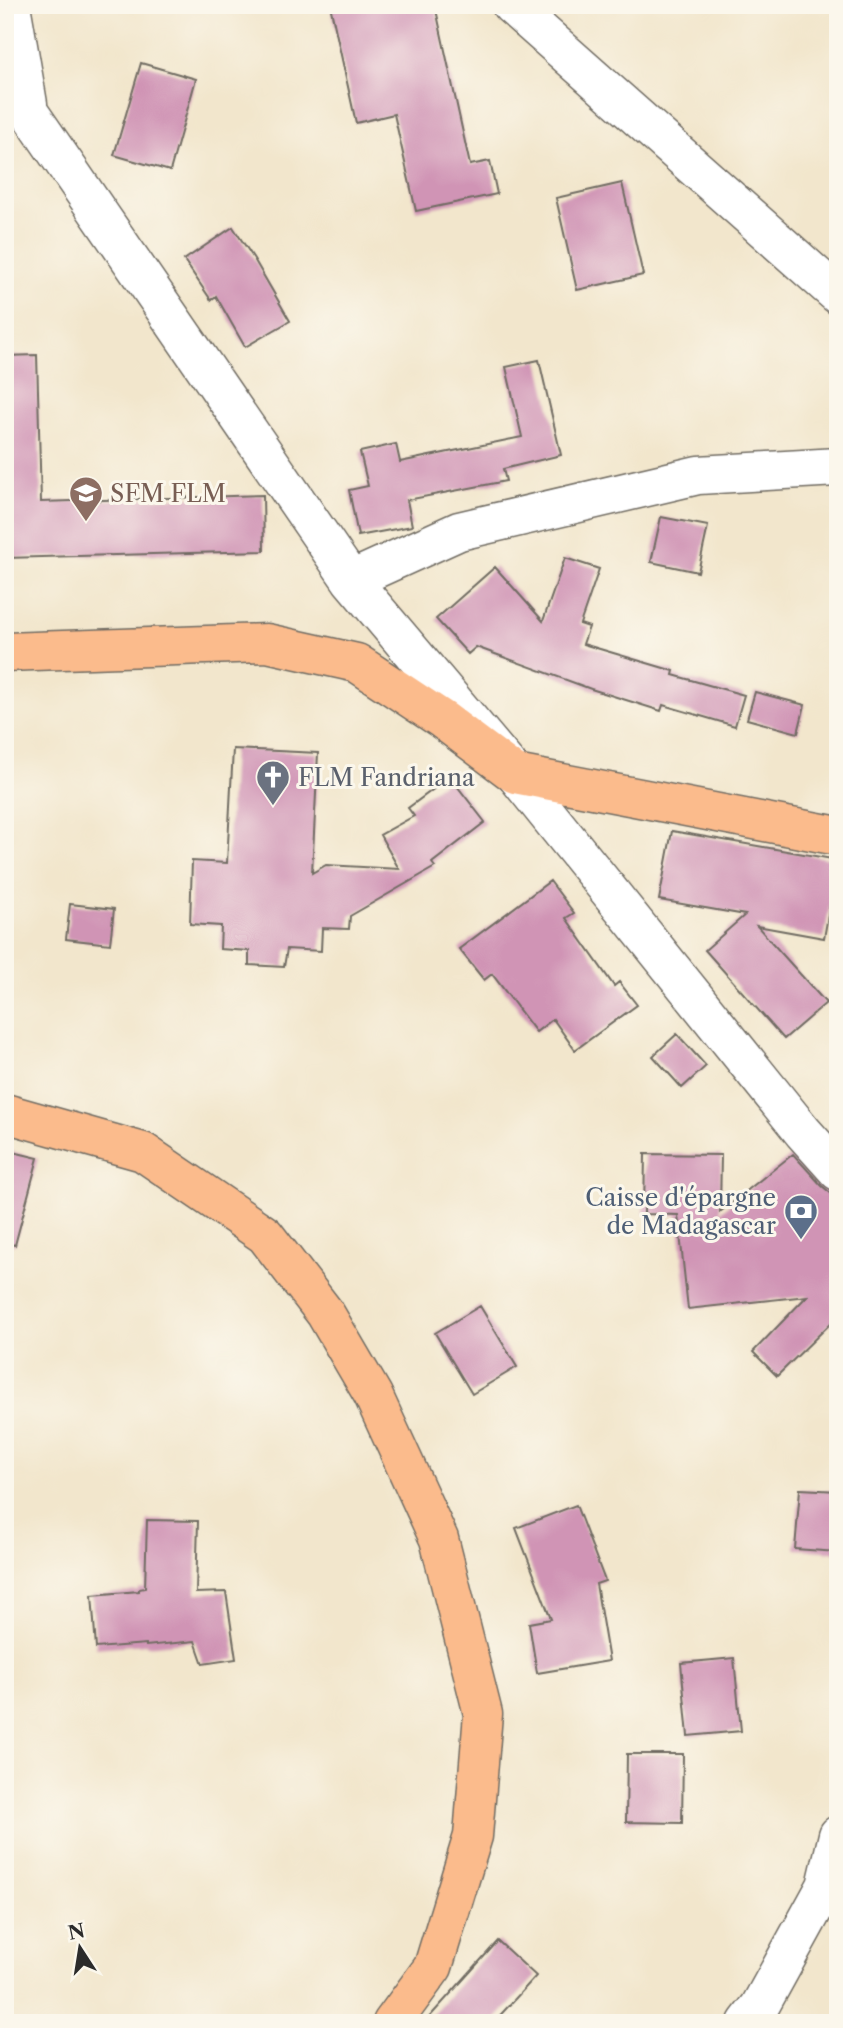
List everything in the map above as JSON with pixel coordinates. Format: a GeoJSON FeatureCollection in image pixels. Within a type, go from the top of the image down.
{"type":"FeatureCollection","features":[{"type":"Feature","properties":{"kind":"main road"},"geometry":{"type":"LineString","coordinates":[[5,652],[267,643],[357,663],[443,720],[515,774],[838,836]]}},
{"type":"Feature","properties":{"kind":"main road"},"geometry":{"type":"LineString","coordinates":[[5,1113],[143,1152],[265,1235],[325,1313],[373,1395],[439,1539],[483,1714],[473,1836],[433,1967],[392,2023]]}},
{"type":"Feature","properties":{"kind":"street"},"geometry":{"type":"LineString","coordinates":[[10,5],[29,113]]}},
{"type":"Feature","properties":{"kind":"street"},"geometry":{"type":"LineString","coordinates":[[511,5],[838,295]]}},
{"type":"Feature","properties":{"kind":"street"},"geometry":{"type":"LineString","coordinates":[[5,77],[351,580],[515,774],[803,1132],[838,1171]]}},
{"type":"Feature","properties":{"kind":"street"},"geometry":{"type":"LineString","coordinates":[[351,580],[459,531],[698,475],[838,467]]}},
{"type":"Feature","properties":{"kind":"street"},"geometry":{"type":"LineString","coordinates":[[747,2023],[760,2006],[826,1886],[838,1835]]}},
{"type":"Feature","properties":{"kind":"building"},"geometry":{"type":"Polygon","coordinates":[[[330,5],[435,5],[470,165],[490,161],[497,194],[416,211],[394,114],[356,123],[330,5]]]}},
{"type":"Feature","properties":{"kind":"building"},"geometry":{"type":"Polygon","coordinates":[[[141,63],[196,79],[170,171],[114,155],[141,63]]]}},
{"type":"Feature","properties":{"kind":"building"},"geometry":{"type":"Polygon","coordinates":[[[622,183],[643,275],[577,290],[556,198],[622,183]]]}},
{"type":"Feature","properties":{"kind":"building"},"geometry":{"type":"Polygon","coordinates":[[[233,227],[290,321],[245,347],[216,296],[211,300],[184,260],[233,227]]]}},
{"type":"Feature","properties":{"kind":"building"},"geometry":{"type":"Polygon","coordinates":[[[37,355],[41,502],[263,495],[264,551],[5,558],[5,356],[37,355]]]}},
{"type":"Feature","properties":{"kind":"building"},"geometry":{"type":"Polygon","coordinates":[[[539,360],[561,455],[503,469],[506,481],[407,500],[412,526],[358,536],[349,490],[368,486],[360,452],[396,444],[400,462],[522,437],[506,367],[539,360]]]}},
{"type":"Feature","properties":{"kind":"building"},"geometry":{"type":"Polygon","coordinates":[[[661,517],[708,526],[698,572],[651,562],[661,517]]]}},
{"type":"Feature","properties":{"kind":"building"},"geometry":{"type":"Polygon","coordinates":[[[565,558],[599,569],[580,624],[589,627],[583,644],[674,671],[673,675],[744,695],[735,726],[663,705],[661,711],[476,647],[468,654],[436,619],[495,567],[543,621],[565,558]]]}},
{"type":"Feature","properties":{"kind":"building"},"geometry":{"type":"Polygon","coordinates":[[[755,692],[805,705],[798,733],[747,719],[755,692]]]}},
{"type":"Feature","properties":{"kind":"building","name":"FLM Fandriana"},"geometry":{"type":"Polygon","coordinates":[[[233,749],[318,753],[312,873],[326,865],[399,869],[380,835],[414,816],[408,808],[450,777],[485,822],[432,863],[435,867],[350,916],[349,929],[322,928],[321,951],[287,949],[284,967],[249,965],[249,951],[220,949],[221,926],[190,924],[192,861],[227,863],[233,749]]]}},
{"type":"Feature","properties":{"kind":"building"},"geometry":{"type":"Polygon","coordinates":[[[672,831],[838,860],[824,938],[757,926],[826,1003],[784,1039],[705,950],[745,915],[659,900],[672,831]]]}},
{"type":"Feature","properties":{"kind":"building"},"geometry":{"type":"Polygon","coordinates":[[[550,881],[574,913],[566,918],[614,986],[619,982],[637,1005],[575,1050],[553,1019],[536,1032],[492,974],[484,980],[459,949],[550,881]]]}},
{"type":"Feature","properties":{"kind":"building"},"geometry":{"type":"Polygon","coordinates":[[[70,904],[114,909],[110,944],[66,939],[70,904]]]}},
{"type":"Feature","properties":{"kind":"building"},"geometry":{"type":"Polygon","coordinates":[[[677,1034],[706,1066],[682,1088],[653,1056],[677,1034]]]}},
{"type":"Feature","properties":{"kind":"building"},"geometry":{"type":"Polygon","coordinates":[[[5,1150],[38,1158],[15,1245],[5,1243],[5,1150]]]}},
{"type":"Feature","properties":{"kind":"building"},"geometry":{"type":"Polygon","coordinates":[[[645,1154],[721,1155],[720,1212],[793,1154],[822,1186],[838,1199],[838,1316],[777,1376],[753,1352],[807,1296],[688,1309],[678,1215],[644,1214],[645,1154]]]}},
{"type":"Feature","properties":{"kind":"building"},"geometry":{"type":"Polygon","coordinates":[[[480,1306],[517,1367],[472,1394],[435,1333],[480,1306]]]}},
{"type":"Feature","properties":{"kind":"building"},"geometry":{"type":"Polygon","coordinates":[[[800,1489],[838,1491],[838,1552],[795,1549],[800,1489]]]}},
{"type":"Feature","properties":{"kind":"building"},"geometry":{"type":"Polygon","coordinates":[[[576,1505],[605,1581],[596,1584],[609,1661],[537,1673],[529,1623],[551,1619],[516,1528],[576,1505]]]}},
{"type":"Feature","properties":{"kind":"building"},"geometry":{"type":"Polygon","coordinates":[[[147,1520],[198,1521],[196,1593],[226,1592],[236,1659],[203,1664],[195,1641],[96,1648],[92,1595],[139,1591],[145,1588],[147,1520]]]}},
{"type":"Feature","properties":{"kind":"building"},"geometry":{"type":"Polygon","coordinates":[[[734,1658],[741,1731],[688,1736],[681,1663],[734,1658]]]}},
{"type":"Feature","properties":{"kind":"building"},"geometry":{"type":"Polygon","coordinates":[[[627,1754],[683,1754],[682,1823],[626,1822],[627,1754]]]}},
{"type":"Feature","properties":{"kind":"building"},"geometry":{"type":"Polygon","coordinates":[[[498,1941],[536,1976],[493,2023],[424,2023],[498,1941]]]}},
{"type":"Feature","properties":{"kind":"place","name":"SFM FLM"},"geometry":{"type":"Point","coordinates":[86,523]}},
{"type":"Feature","properties":{"kind":"place","name":"FLM Fandriana"},"geometry":{"type":"Point","coordinates":[273,807]}},
{"type":"Feature","properties":{"kind":"place","name":"Caisse d'épargne de Madagascar"},"geometry":{"type":"Point","coordinates":[801,1241]}}]}
